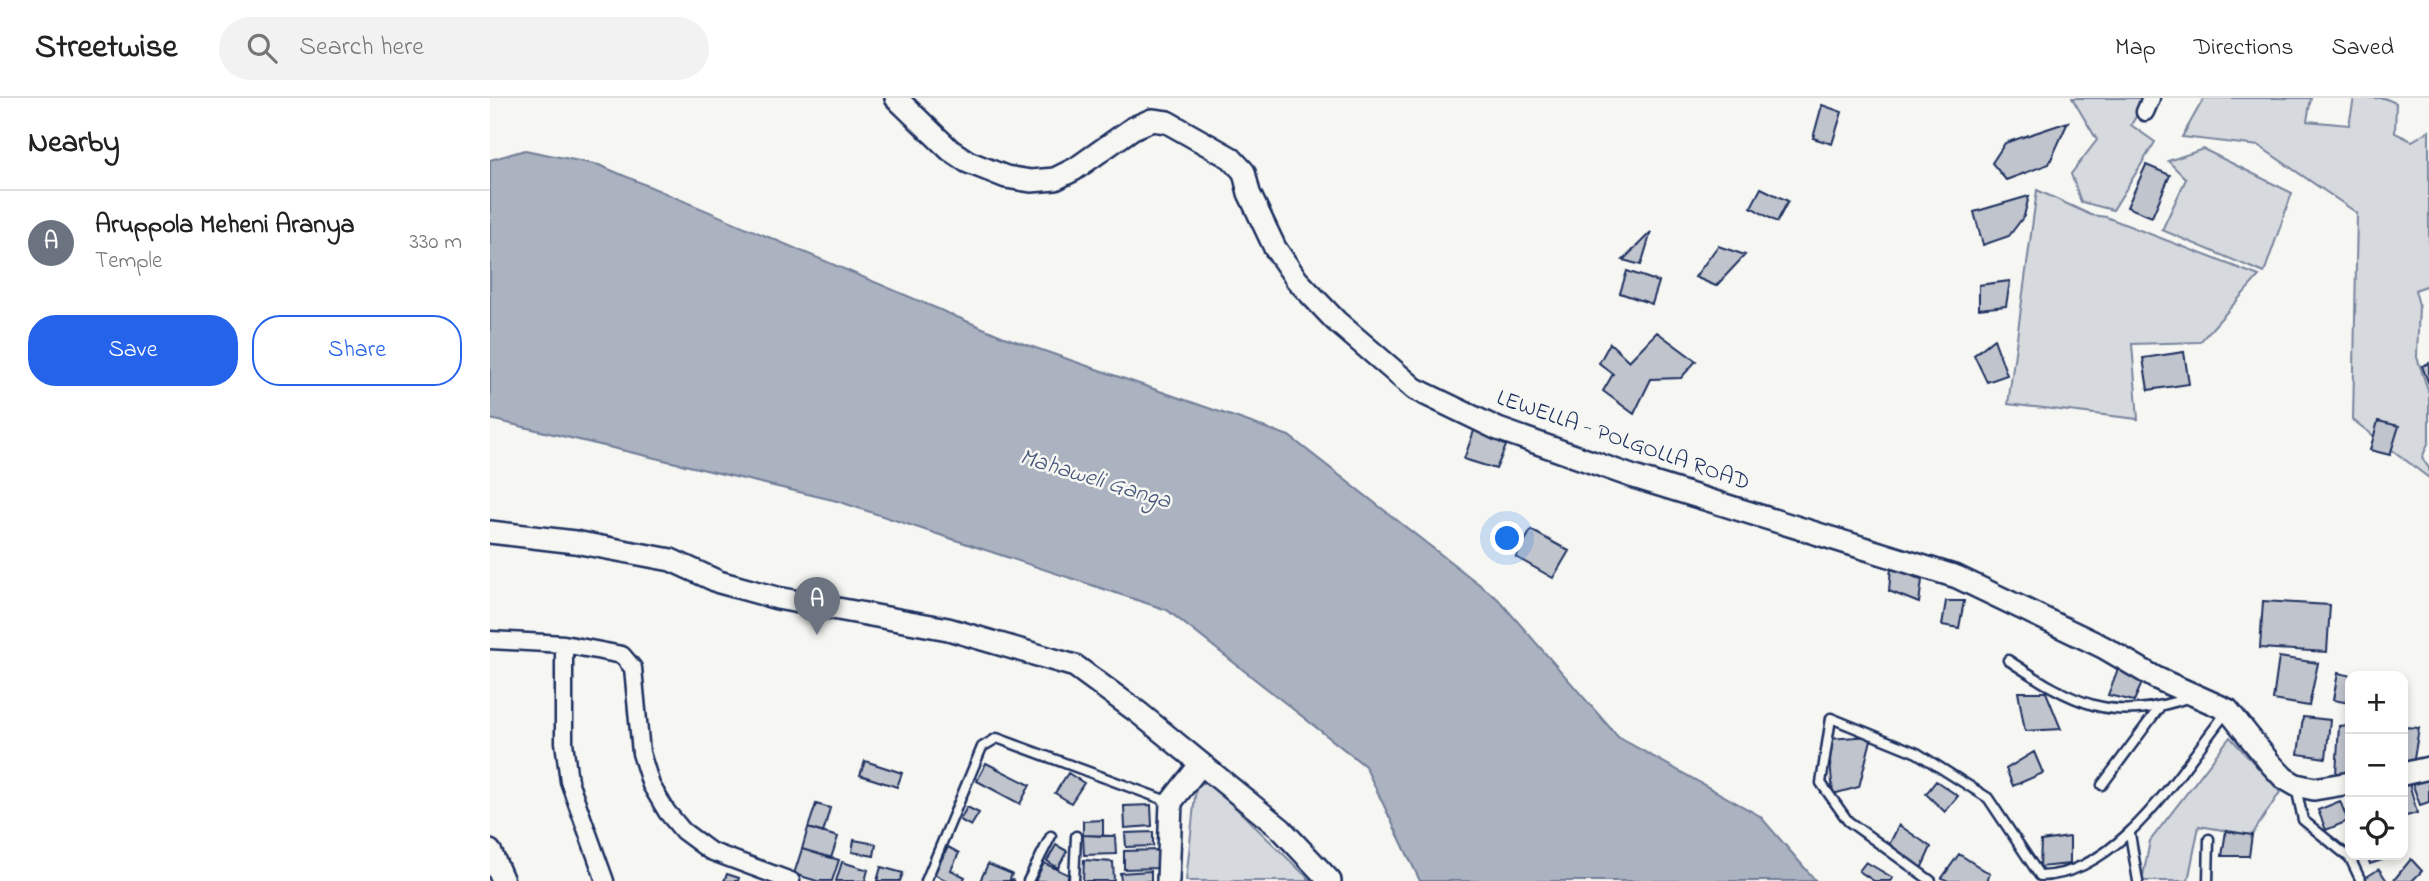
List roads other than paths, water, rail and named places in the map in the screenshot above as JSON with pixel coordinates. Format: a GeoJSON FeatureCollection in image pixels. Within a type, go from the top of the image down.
{"type":"FeatureCollection","features":[{"type":"Feature","properties":{"kind":"street","name":"LEWELLA - POLGOLLA ROAD"},"geometry":{"type":"LineString","coordinates":[[896,98],[950,150],[968,162],[1006,177],[1031,181],[1055,178],[1075,169],[1133,128],[1152,120],[1167,122],[1231,158],[1244,172],[1249,193],[1275,248],[1297,279],[1336,321],[1415,389],[1498,429],[1622,473],[1957,577],[2103,647],[2156,678],[2228,710],[2270,763],[2284,778],[2296,785]]}},
{"type":"Feature","properties":{"kind":"street"},"geometry":{"type":"LineString","coordinates":[[490,532],[575,542],[671,560],[719,582],[766,595],[948,629],[1074,666],[1139,713],[1281,829],[1329,881]]}},
{"type":"Feature","properties":{"kind":"street"},"geometry":{"type":"LineString","coordinates":[[490,640],[564,644],[622,655],[633,668],[641,753],[651,785],[667,812],[683,831],[710,851],[762,875],[791,881]]}},
{"type":"Feature","properties":{"kind":"street"},"geometry":{"type":"LineString","coordinates":[[564,644],[564,742],[569,780],[606,881]]}},
{"type":"Feature","properties":{"kind":"street"},"geometry":{"type":"LineString","coordinates":[[1168,881],[1171,802],[1200,765]]}},
{"type":"Feature","properties":{"kind":"street"},"geometry":{"type":"LineString","coordinates":[[2408,773],[2429,768]]}},
{"type":"Feature","properties":{"kind":"street"},"geometry":{"type":"LineString","coordinates":[[2296,785],[2314,789],[2345,784]]}},
{"type":"Feature","properties":{"kind":"street"},"geometry":{"type":"LineString","coordinates":[[490,851],[503,881]]}},
{"type":"Feature","properties":{"kind":"lane"},"geometry":{"type":"LineString","coordinates":[[2008,660],[2058,693],[2105,710],[2159,708],[2197,694]]}},
{"type":"Feature","properties":{"kind":"lane"},"geometry":{"type":"LineString","coordinates":[[2102,785],[2159,708]]}},
{"type":"Feature","properties":{"kind":"lane"},"geometry":{"type":"LineString","coordinates":[[1931,881],[1848,821],[1821,783],[1831,718],[1917,753],[1988,798],[2040,876],[2057,876],[2080,870],[2130,834],[2228,710]]}},
{"type":"Feature","properties":{"kind":"lane"},"geometry":{"type":"LineString","coordinates":[[926,881],[982,747],[998,738],[1171,802]]}},
{"type":"Feature","properties":{"kind":"lane"},"geometry":{"type":"LineString","coordinates":[[2296,785],[2303,820],[2350,858],[2361,881]]}},
{"type":"Feature","properties":{"kind":"lane"},"geometry":{"type":"LineString","coordinates":[[2130,834],[2138,881]]}},
{"type":"Feature","properties":{"kind":"lane"},"geometry":{"type":"LineString","coordinates":[[1028,881],[1051,836]]}},
{"type":"Feature","properties":{"kind":"lane"},"geometry":{"type":"LineString","coordinates":[[1074,881],[1076,836]]}},
{"type":"Feature","properties":{"kind":"lane"},"geometry":{"type":"LineString","coordinates":[[2208,881],[2210,839]]}},
{"type":"Feature","properties":{"kind":"water","name":"Mahaweli Ganga"},"geometry":{"type":"Polygon","coordinates":[[[525,150],[599,165],[1004,337],[1289,436],[1498,599],[1618,737],[1760,816],[1816,881],[1420,881],[1365,766],[1167,610],[837,501],[490,419],[490,160],[525,150]]]}},
{"type":"Feature","properties":{"kind":"place","name":"Aruppola Meheni Aranya"},"geometry":{"type":"Point","coordinates":[817,635]}}]}
